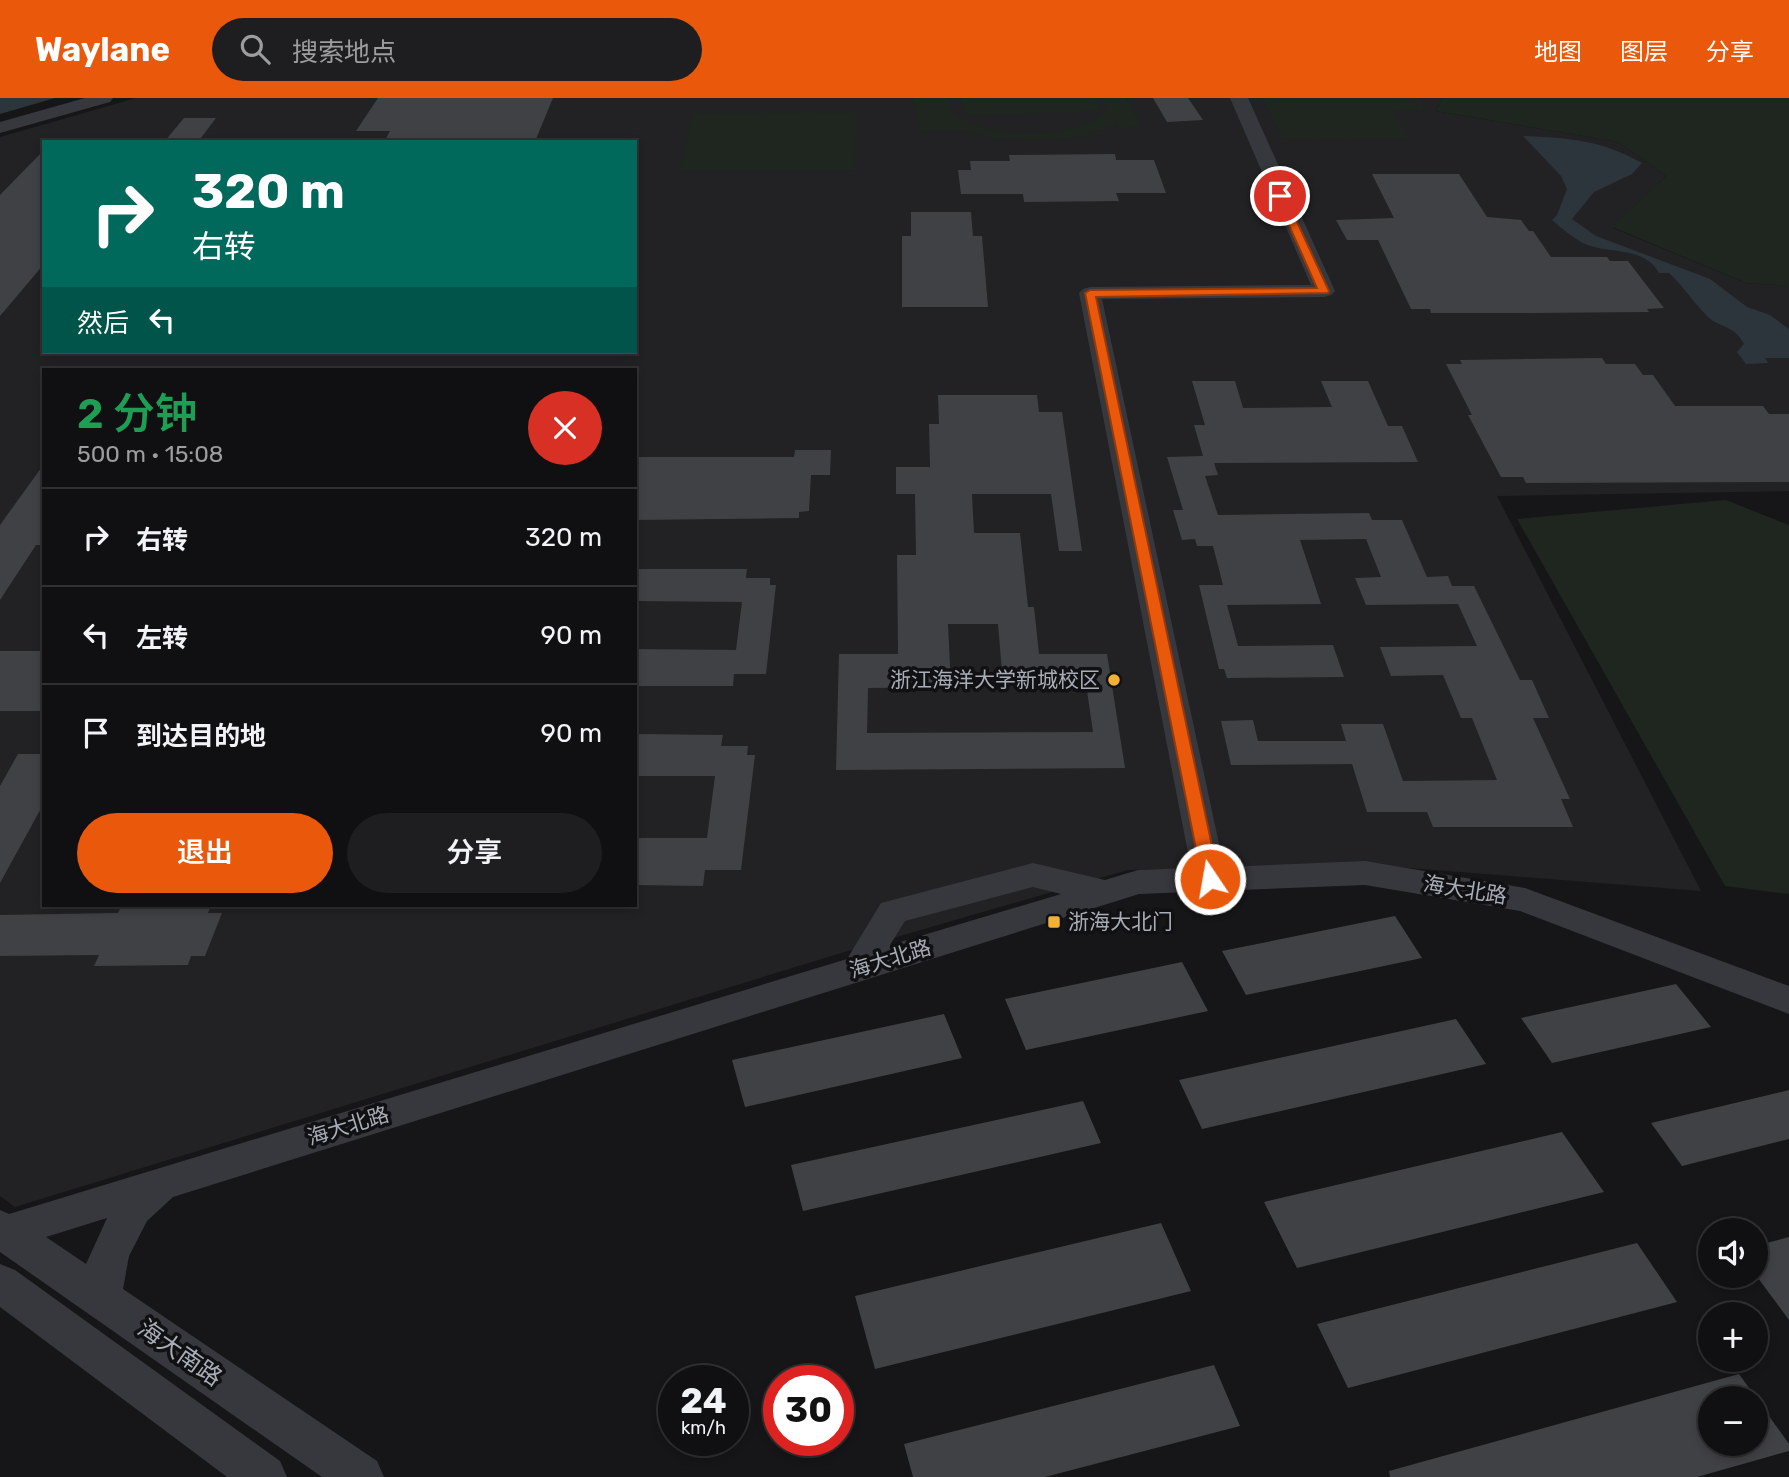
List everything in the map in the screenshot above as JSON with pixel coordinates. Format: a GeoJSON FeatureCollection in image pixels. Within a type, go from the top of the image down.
{"type":"FeatureCollection","features":[{"type":"Feature","properties":{"kind":"street"},"geometry":{"type":"LineString","coordinates":[[0,126],[86,98]]}},
{"type":"Feature","properties":{"kind":"street"},"geometry":{"type":"LineString","coordinates":[[0,126],[104,98]]}},
{"type":"Feature","properties":{"kind":"street"},"geometry":{"type":"LineString","coordinates":[[1210,879],[1090,293],[1324,291],[1239,98]]}},
{"type":"Feature","properties":{"kind":"street","name":"海大北路"},"geometry":{"type":"LineString","coordinates":[[2,1231],[1138,882],[1365,873],[1525,900],[1789,1000]]}},
{"type":"Feature","properties":{"kind":"street"},"geometry":{"type":"LineString","coordinates":[[100,1297],[109,1255],[132,1209],[164,1183]]}},
{"type":"Feature","properties":{"kind":"street","name":"海大南路"},"geometry":{"type":"LineString","coordinates":[[2,1231],[361,1477]]}},
{"type":"Feature","properties":{"kind":"street"},"geometry":{"type":"LineString","coordinates":[[0,1283],[264,1477]]}},
{"type":"Feature","properties":{"kind":"shaded area"},"geometry":{"type":"Polygon","coordinates":[[[0,98],[55,98],[0,114],[0,98]]]}},
{"type":"Feature","properties":{"kind":"shaded area","name":"浙江海洋大学新城校区"},"geometry":{"type":"Polygon","coordinates":[[[136,98],[1443,98],[1436,111],[1618,142],[1666,176],[1613,228],[1746,283],[1789,286],[1789,491],[1497,496],[1701,891],[1371,865],[1128,870],[838,954],[15,1207],[0,1196],[0,137],[136,98]]]}},
{"type":"Feature","properties":{"kind":"shaded area"},"geometry":{"type":"Polygon","coordinates":[[[912,98],[948,98],[954,111],[968,122],[986,129],[1031,133],[1054,132],[1093,121],[1106,111],[1103,98],[1126,98],[1142,127],[1119,128],[1116,124],[1084,136],[1041,141],[995,138],[961,130],[922,131],[912,98]]]}},
{"type":"Feature","properties":{"kind":"shaded area"},"geometry":{"type":"Polygon","coordinates":[[[960,98],[1094,98],[1101,111],[967,116],[960,98]]]}},
{"type":"Feature","properties":{"kind":"shaded area"},"geometry":{"type":"Polygon","coordinates":[[[1262,98],[1418,98],[1426,110],[1393,111],[1411,139],[1283,140],[1262,98]]]}},
{"type":"Feature","properties":{"kind":"shaded area"},"geometry":{"type":"Polygon","coordinates":[[[1443,98],[1789,98],[1789,286],[1746,283],[1612,227],[1666,176],[1618,142],[1436,111],[1443,98]]]}},
{"type":"Feature","properties":{"kind":"shaded area"},"geometry":{"type":"Polygon","coordinates":[[[857,112],[854,170],[680,170],[693,113],[857,112]]]}},
{"type":"Feature","properties":{"kind":"shaded area"},"geometry":{"type":"Polygon","coordinates":[[[1523,136],[1599,145],[1642,163],[1632,174],[1594,192],[1572,219],[1596,236],[1710,279],[1747,307],[1770,315],[1789,329],[1789,358],[1765,358],[1768,363],[1746,364],[1737,352],[1744,344],[1738,335],[1710,318],[1669,273],[1659,273],[1652,264],[1635,254],[1583,243],[1559,226],[1552,220],[1557,215],[1567,189],[1561,176],[1523,136]]]}},
{"type":"Feature","properties":{"kind":"shaded area"},"geometry":{"type":"Polygon","coordinates":[[[1726,500],[1789,525],[1789,894],[1725,886],[1517,519],[1726,500]]]}},
{"type":"Feature","properties":{"kind":"building"},"geometry":{"type":"Polygon","coordinates":[[[378,98],[553,98],[536,139],[385,140],[390,131],[356,131],[378,98]]]}},
{"type":"Feature","properties":{"kind":"building"},"geometry":{"type":"Polygon","coordinates":[[[1153,98],[1188,98],[1203,120],[1167,122],[1153,98]]]}},
{"type":"Feature","properties":{"kind":"building"},"geometry":{"type":"Polygon","coordinates":[[[184,118],[216,118],[200,140],[166,140],[184,118]]]}},
{"type":"Feature","properties":{"kind":"building"},"geometry":{"type":"Polygon","coordinates":[[[42,152],[42,266],[0,316],[0,195],[42,152]]]}},
{"type":"Feature","properties":{"kind":"building"},"geometry":{"type":"Polygon","coordinates":[[[1115,154],[1116,160],[1154,160],[1166,193],[1116,193],[1119,201],[1024,202],[1023,194],[961,194],[958,170],[971,170],[970,161],[1010,161],[1009,155],[1115,154]]]}},
{"type":"Feature","properties":{"kind":"building"},"geometry":{"type":"Polygon","coordinates":[[[1372,174],[1459,174],[1487,217],[1521,220],[1529,231],[1533,231],[1551,257],[1607,257],[1610,261],[1628,261],[1664,308],[1647,309],[1649,312],[1528,313],[1431,313],[1430,309],[1411,309],[1378,240],[1347,240],[1336,220],[1394,218],[1372,174]]]}},
{"type":"Feature","properties":{"kind":"building"},"geometry":{"type":"Polygon","coordinates":[[[911,212],[971,212],[973,236],[982,236],[988,307],[902,307],[902,236],[911,236],[911,212]]]}},
{"type":"Feature","properties":{"kind":"building"},"geometry":{"type":"Polygon","coordinates":[[[1602,358],[1606,364],[1635,364],[1643,375],[1653,375],[1675,406],[1763,406],[1769,414],[1789,414],[1789,482],[1526,483],[1523,477],[1501,477],[1468,415],[1472,415],[1446,364],[1462,364],[1460,360],[1602,358]]]}},
{"type":"Feature","properties":{"kind":"building"},"geometry":{"type":"Polygon","coordinates":[[[1192,381],[1235,381],[1243,408],[1332,407],[1321,381],[1368,381],[1388,426],[1402,426],[1418,462],[1214,463],[1218,475],[1205,476],[1218,515],[1369,513],[1372,520],[1402,520],[1427,577],[1448,576],[1452,586],[1474,586],[1520,680],[1532,680],[1549,718],[1533,718],[1570,799],[1561,799],[1573,827],[1433,827],[1427,812],[1367,812],[1352,764],[1231,765],[1221,721],[1253,720],[1258,741],[1346,741],[1341,724],[1383,724],[1403,781],[1497,780],[1472,718],[1461,718],[1443,675],[1391,676],[1380,647],[1477,646],[1458,604],[1366,605],[1355,578],[1381,577],[1366,539],[1300,540],[1321,604],[1227,605],[1238,646],[1333,645],[1344,677],[1227,678],[1224,669],[1219,669],[1199,585],[1223,585],[1213,546],[1197,546],[1195,539],[1182,540],[1173,510],[1183,510],[1167,457],[1203,456],[1194,425],[1205,425],[1192,381]]]}},
{"type":"Feature","properties":{"kind":"building"},"geometry":{"type":"Polygon","coordinates":[[[938,395],[1037,395],[1039,412],[1062,412],[1082,551],[1059,551],[1051,494],[972,494],[974,533],[1020,533],[1028,607],[1034,607],[1039,654],[1107,654],[1125,768],[836,770],[839,654],[898,654],[897,555],[916,555],[915,494],[896,494],[896,467],[930,467],[929,424],[939,424],[938,395]],[[948,624],[951,687],[868,688],[867,733],[1093,732],[1086,684],[1003,684],[998,624],[948,624]]]}},
{"type":"Feature","properties":{"kind":"building"},"geometry":{"type":"Polygon","coordinates":[[[795,450],[831,450],[830,475],[811,475],[809,511],[799,512],[799,518],[637,520],[637,457],[794,457],[795,450]]]}},
{"type":"Feature","properties":{"kind":"building"},"geometry":{"type":"Polygon","coordinates":[[[42,467],[42,545],[36,545],[0,600],[0,525],[42,467]]]}},
{"type":"Feature","properties":{"kind":"building"},"geometry":{"type":"Polygon","coordinates":[[[637,569],[747,569],[746,578],[770,578],[770,585],[776,585],[766,674],[734,674],[733,686],[637,686],[637,649],[736,650],[742,602],[637,601],[637,569]]]}},
{"type":"Feature","properties":{"kind":"building"},"geometry":{"type":"Polygon","coordinates":[[[0,651],[42,651],[42,711],[0,711],[0,651]]]}},
{"type":"Feature","properties":{"kind":"building"},"geometry":{"type":"Polygon","coordinates":[[[637,734],[723,735],[721,746],[748,746],[747,755],[755,755],[741,870],[705,870],[703,886],[637,885],[637,838],[707,838],[715,776],[637,776],[637,734]]]}},
{"type":"Feature","properties":{"kind":"building"},"geometry":{"type":"Polygon","coordinates":[[[18,754],[42,754],[42,807],[0,883],[0,786],[18,754]]]}},
{"type":"Feature","properties":{"kind":"building"},"geometry":{"type":"Polygon","coordinates":[[[121,907],[210,907],[208,913],[222,913],[205,956],[191,956],[188,965],[94,966],[99,955],[0,956],[0,915],[118,913],[121,907]]]}},
{"type":"Feature","properties":{"kind":"building"},"geometry":{"type":"Polygon","coordinates":[[[1395,916],[1422,958],[1246,995],[1222,951],[1395,916]]]}},
{"type":"Feature","properties":{"kind":"building"},"geometry":{"type":"Polygon","coordinates":[[[1182,962],[1208,1011],[1026,1050],[1005,999],[1182,962]]]}},
{"type":"Feature","properties":{"kind":"building"},"geometry":{"type":"Polygon","coordinates":[[[1676,984],[1711,1027],[1552,1063],[1521,1018],[1676,984]]]}},
{"type":"Feature","properties":{"kind":"building"},"geometry":{"type":"Polygon","coordinates":[[[944,1014],[962,1058],[745,1107],[732,1060],[944,1014]]]}},
{"type":"Feature","properties":{"kind":"building"},"geometry":{"type":"Polygon","coordinates":[[[1456,1019],[1486,1064],[1202,1129],[1179,1080],[1456,1019]]]}},
{"type":"Feature","properties":{"kind":"building"},"geometry":{"type":"Polygon","coordinates":[[[1789,1090],[1789,1139],[1682,1166],[1651,1123],[1789,1090]]]}},
{"type":"Feature","properties":{"kind":"building"},"geometry":{"type":"Polygon","coordinates":[[[1083,1101],[1101,1143],[803,1211],[791,1165],[1083,1101]]]}},
{"type":"Feature","properties":{"kind":"building"},"geometry":{"type":"Polygon","coordinates":[[[1562,1132],[1604,1192],[1297,1268],[1264,1202],[1562,1132]]]}},
{"type":"Feature","properties":{"kind":"building"},"geometry":{"type":"Polygon","coordinates":[[[1161,1223],[1191,1291],[875,1369],[855,1296],[1161,1223]]]}},
{"type":"Feature","properties":{"kind":"building"},"geometry":{"type":"Polygon","coordinates":[[[1789,1237],[1789,1320],[1765,1288],[1768,1288],[1768,1243],[1789,1237]]]}},
{"type":"Feature","properties":{"kind":"building"},"geometry":{"type":"Polygon","coordinates":[[[1637,1243],[1677,1302],[1348,1388],[1317,1324],[1637,1243]]]}},
{"type":"Feature","properties":{"kind":"building"},"geometry":{"type":"Polygon","coordinates":[[[1214,1365],[1240,1426],[1045,1477],[913,1477],[904,1444],[1214,1365]]]}},
{"type":"Feature","properties":{"kind":"building"},"geometry":{"type":"Polygon","coordinates":[[[1739,1374],[1748,1386],[1698,1386],[1698,1456],[1768,1456],[1768,1415],[1789,1444],[1789,1451],[1697,1477],[1390,1477],[1389,1471],[1739,1374]]]}},
{"type":"Feature","properties":{"kind":"place","name":"浙江海洋大学新城校区"},"geometry":{"type":"Point","coordinates":[1114,680]}},
{"type":"Feature","properties":{"kind":"place","name":"浙海大北门"},"geometry":{"type":"Point","coordinates":[1054,922]}},
{"type":"Feature","properties":{"kind":"route"},"geometry":{"type":"LineString","coordinates":[[1210,879],[1090,293],[1324,291],[1280,196]]}}]}
